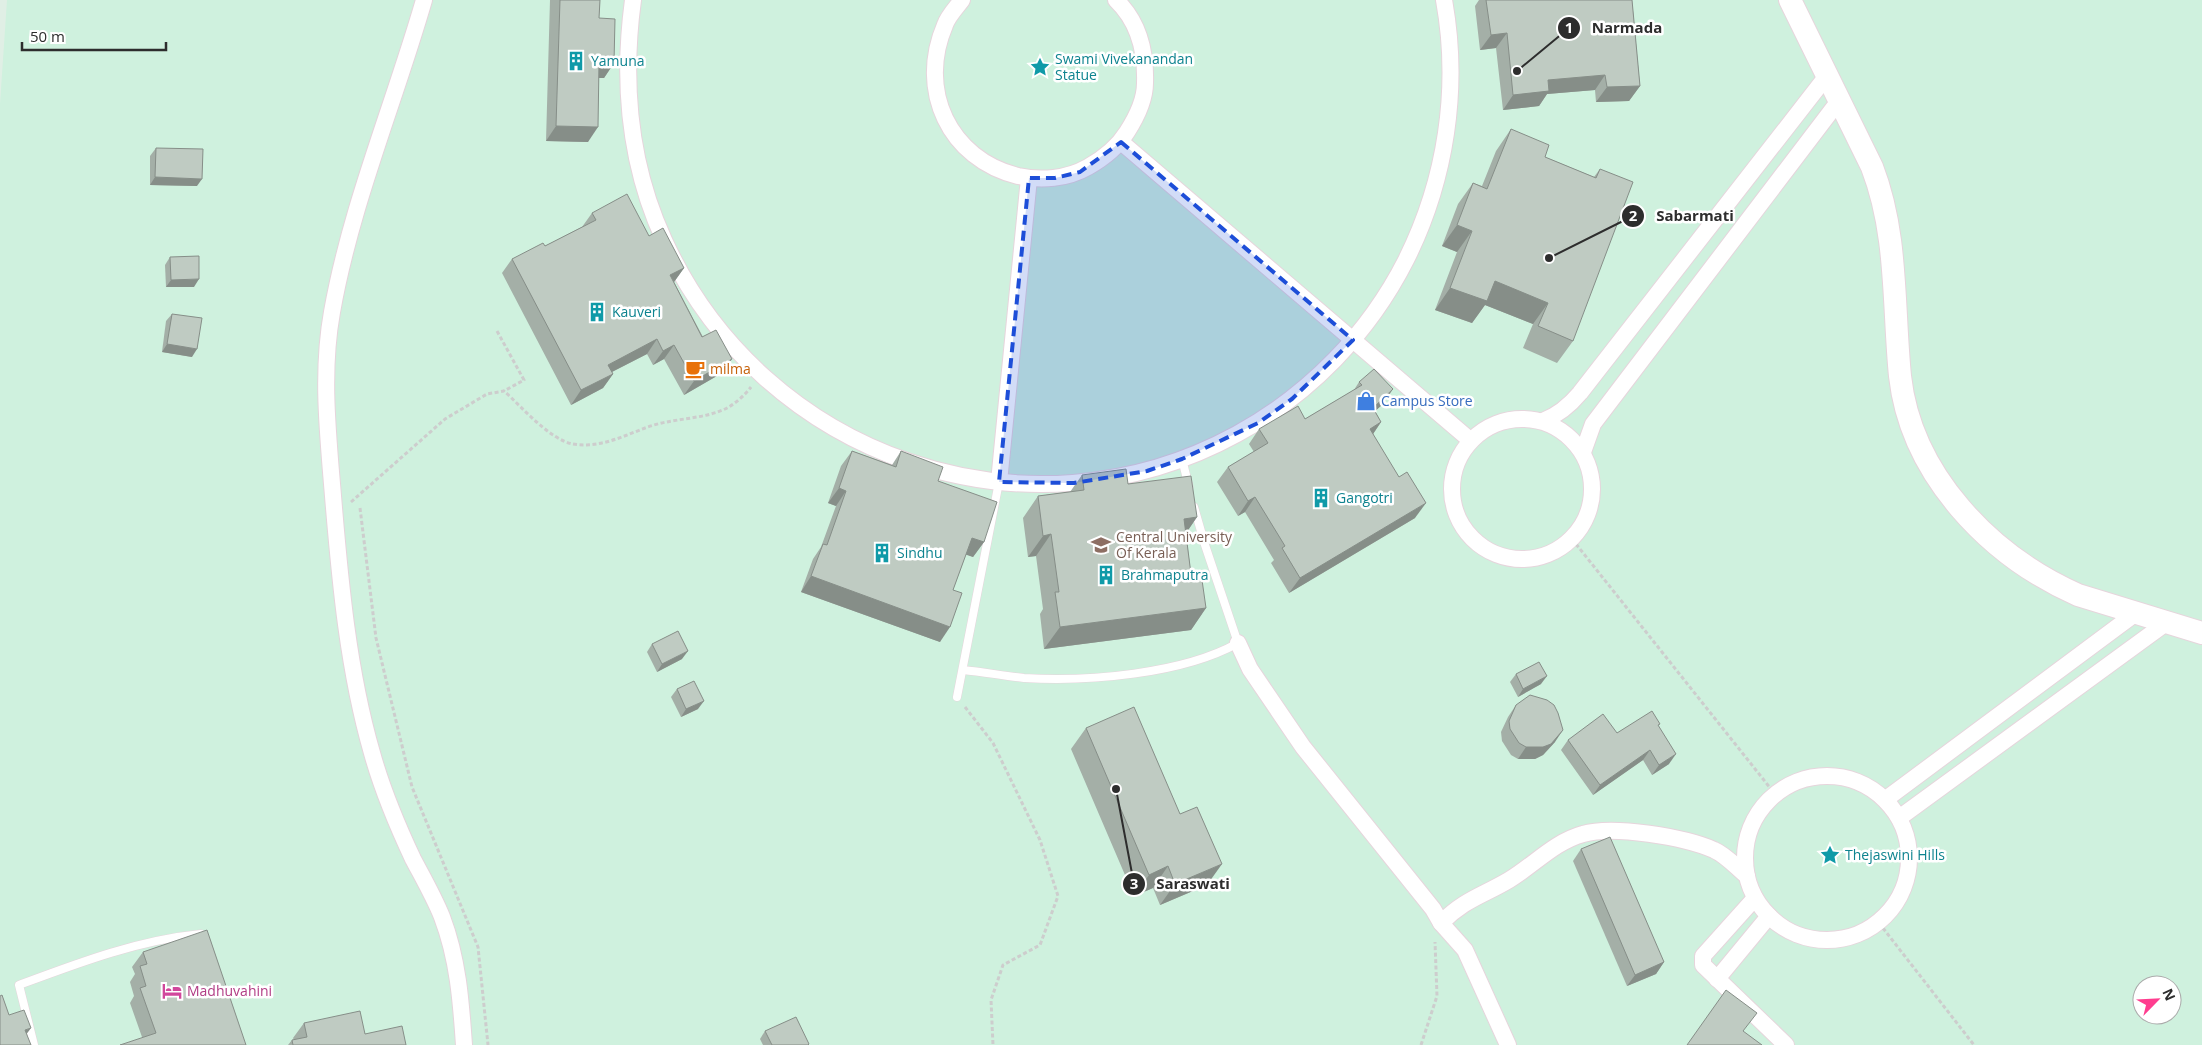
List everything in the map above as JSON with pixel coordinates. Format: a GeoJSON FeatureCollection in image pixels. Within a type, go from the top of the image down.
{"type":"FeatureCollection","features":[{"type":"Feature","properties":{"kind":"main road"},"geometry":{"type":"LineString","coordinates":[[1790,0],[1838,102],[1872,167],[1881,191],[1890,237],[1903,393],[1917,435],[1940,481],[1953,502],[1971,521],[2033,571],[2078,594],[2202,633]]}},
{"type":"Feature","properties":{"kind":"street"},"geometry":{"type":"LineString","coordinates":[[424,0],[408,55],[351,224],[331,313],[325,385],[334,516],[347,626],[362,716],[387,799],[400,832],[441,916],[449,939],[461,994],[464,1045]]}},
{"type":"Feature","properties":{"kind":"street"},"geometry":{"type":"LineString","coordinates":[[633,0],[628,35],[627,77],[630,118],[637,160],[648,200],[663,239],[682,276],[705,312],[731,344],[760,374],[813,416],[871,448],[934,470],[999,482],[1036,484],[1083,482],[1146,471],[1182,460],[1220,443],[1264,418],[1292,399],[1324,371],[1353,340],[1397,278],[1414,244],[1428,209],[1439,172],[1446,135],[1450,97],[1451,58],[1444,0]]}},
{"type":"Feature","properties":{"kind":"street"},"geometry":{"type":"LineString","coordinates":[[962,0],[945,23],[936,51],[934,80],[940,110],[954,136],[975,157],[1000,172],[1029,178],[1055,178],[1080,172],[1102,159],[1121,142],[1137,117],[1145,89],[1145,60],[1138,32],[1123,6],[1116,0]]}},
{"type":"Feature","properties":{"kind":"street"},"geometry":{"type":"LineString","coordinates":[[1543,421],[1553,417],[1580,393],[1826,77]]}},
{"type":"Feature","properties":{"kind":"street"},"geometry":{"type":"LineString","coordinates":[[1583,452],[1587,438],[1597,418],[1838,102]]}},
{"type":"Feature","properties":{"kind":"street"},"geometry":{"type":"LineString","coordinates":[[1121,142],[1470,440]]}},
{"type":"Feature","properties":{"kind":"street"},"geometry":{"type":"LineString","coordinates":[[999,482],[1029,178]]}},
{"type":"Feature","properties":{"kind":"street"},"geometry":{"type":"LineString","coordinates":[[1512,418],[1543,421],[1564,433],[1583,452],[1589,468],[1592,487],[1590,506],[1583,524],[1572,539],[1556,551],[1537,558],[1517,559],[1498,555],[1486,549],[1466,532],[1456,514],[1451,495],[1452,475],[1458,456],[1470,440],[1496,422],[1512,418]]}},
{"type":"Feature","properties":{"kind":"street"},"geometry":{"type":"LineString","coordinates":[[1886,799],[2136,613]]}},
{"type":"Feature","properties":{"kind":"street"},"geometry":{"type":"LineString","coordinates":[[1899,818],[2166,623]]}},
{"type":"Feature","properties":{"kind":"street"},"geometry":{"type":"LineString","coordinates":[[1238,642],[1250,669],[1303,748],[1465,950],[1508,1045]]}},
{"type":"Feature","properties":{"kind":"street"},"geometry":{"type":"LineString","coordinates":[[1820,775],[1846,777],[1870,787],[1886,799],[1904,827],[1910,853],[1907,879],[1897,903],[1879,922],[1857,936],[1831,941],[1808,939],[1787,930],[1769,916],[1755,898],[1747,876],[1745,853],[1749,831],[1759,810],[1775,794],[1794,782],[1820,775]]}},
{"type":"Feature","properties":{"kind":"street"},"geometry":{"type":"LineString","coordinates":[[1437,916],[1454,910],[1476,896],[1506,882],[1531,866],[1553,847],[1583,834],[1607,830],[1677,839],[1716,850],[1747,876]]}},
{"type":"Feature","properties":{"kind":"street"},"geometry":{"type":"LineString","coordinates":[[1755,898],[1703,956],[1703,965],[1786,1045]]}},
{"type":"Feature","properties":{"kind":"street"},"geometry":{"type":"LineString","coordinates":[[1717,978],[1769,916]]}},
{"type":"Feature","properties":{"kind":"lane"},"geometry":{"type":"LineString","coordinates":[[963,670],[1024,678],[1105,676],[1179,664],[1222,652],[1238,642],[1204,545],[1182,460]]}},
{"type":"Feature","properties":{"kind":"lane"},"geometry":{"type":"LineString","coordinates":[[957,697],[999,482]]}},
{"type":"Feature","properties":{"kind":"lane"},"geometry":{"type":"LineString","coordinates":[[34,1045],[18,985],[90,959],[170,937],[201,934]]}},
{"type":"Feature","properties":{"kind":"path"},"geometry":{"type":"LineString","coordinates":[[334,516],[444,419],[488,394],[504,391],[524,380],[497,331]]}},
{"type":"Feature","properties":{"kind":"path"},"geometry":{"type":"LineString","coordinates":[[504,391],[557,437],[573,444],[594,444],[612,441],[654,425],[712,414],[728,408],[745,395],[760,374]]}},
{"type":"Feature","properties":{"kind":"path"},"geometry":{"type":"LineString","coordinates":[[360,508],[376,638],[412,787],[478,947],[488,1045]]}},
{"type":"Feature","properties":{"kind":"path"},"geometry":{"type":"LineString","coordinates":[[1572,539],[1775,794]]}},
{"type":"Feature","properties":{"kind":"path"},"geometry":{"type":"LineString","coordinates":[[957,697],[993,743],[1040,840],[1058,896],[1040,945],[1003,965],[991,1000],[994,1045]]}},
{"type":"Feature","properties":{"kind":"path"},"geometry":{"type":"LineString","coordinates":[[1421,1045],[1437,996],[1437,916]]}},
{"type":"Feature","properties":{"kind":"path"},"geometry":{"type":"LineString","coordinates":[[1879,922],[1974,1045]]}},
{"type":"Feature","properties":{"kind":"highlighted area"},"geometry":{"type":"Polygon","coordinates":[[[1121,142],[1353,340],[1292,399],[1258,423],[1182,459],[1147,471],[1074,483],[999,482],[1029,178],[1055,178],[1080,172],[1121,142]]]}},
{"type":"Feature","properties":{"kind":"shaded area","name":"Central University Of Kerala"},"geometry":{"type":"Polygon","coordinates":[[[7,0],[2202,0],[2202,1045],[0,1045],[0,104],[7,0]]]}},
{"type":"Feature","properties":{"kind":"building","name":"Yamuna"},"geometry":{"type":"Polygon","coordinates":[[[560,0],[600,0],[599,18],[615,19],[614,63],[599,63],[598,127],[556,126],[560,0]]]}},
{"type":"Feature","properties":{"kind":"building"},"geometry":{"type":"Polygon","coordinates":[[[1486,0],[1632,0],[1640,86],[1607,87],[1605,75],[1548,80],[1549,91],[1513,95],[1507,33],[1491,35],[1486,0]]]}},
{"type":"Feature","properties":{"kind":"building"},"geometry":{"type":"Polygon","coordinates":[[[1511,129],[1549,145],[1545,157],[1596,178],[1600,169],[1633,182],[1573,341],[1538,326],[1548,303],[1495,281],[1487,301],[1450,288],[1472,231],[1457,225],[1473,183],[1487,189],[1511,129]]]}},
{"type":"Feature","properties":{"kind":"building"},"geometry":{"type":"Polygon","coordinates":[[[156,148],[203,149],[202,179],[155,177],[156,148]]]}},
{"type":"Feature","properties":{"kind":"building","name":"Kauveri"},"geometry":{"type":"Polygon","coordinates":[[[627,194],[649,236],[663,228],[684,268],[670,275],[702,337],[716,330],[732,359],[694,381],[674,345],[663,351],[657,339],[608,365],[613,374],[581,390],[512,259],[543,243],[545,246],[596,220],[592,213],[627,194]]]}},
{"type":"Feature","properties":{"kind":"building"},"geometry":{"type":"Polygon","coordinates":[[[199,256],[199,279],[171,280],[170,257],[199,256]]]}},
{"type":"Feature","properties":{"kind":"building"},"geometry":{"type":"Polygon","coordinates":[[[172,314],[202,318],[197,349],[167,344],[172,314]]]}},
{"type":"Feature","properties":{"kind":"building","name":"Gangotri"},"geometry":{"type":"Polygon","coordinates":[[[1374,369],[1393,389],[1373,408],[1381,422],[1370,429],[1399,477],[1407,472],[1426,503],[1300,578],[1282,548],[1285,546],[1255,497],[1248,501],[1228,467],[1268,443],[1259,429],[1298,406],[1305,419],[1362,385],[1359,382],[1374,369]]]}},
{"type":"Feature","properties":{"kind":"building","name":"Sindhu"},"geometry":{"type":"Polygon","coordinates":[[[852,451],[896,467],[901,451],[943,467],[938,481],[997,502],[984,542],[972,538],[953,590],[962,593],[950,627],[811,576],[823,544],[827,545],[846,491],[839,488],[852,451]]]}},
{"type":"Feature","properties":{"kind":"building","name":"Brahmaputra"},"geometry":{"type":"Polygon","coordinates":[[[1126,469],[1128,484],[1191,476],[1197,517],[1184,519],[1191,574],[1201,573],[1206,608],[1060,627],[1055,592],[1059,592],[1051,534],[1043,536],[1038,496],[1084,490],[1082,475],[1126,469]]]}},
{"type":"Feature","properties":{"kind":"building"},"geometry":{"type":"Polygon","coordinates":[[[678,631],[688,651],[662,664],[652,644],[678,631]]]}},
{"type":"Feature","properties":{"kind":"building"},"geometry":{"type":"Polygon","coordinates":[[[1539,662],[1547,676],[1523,689],[1516,674],[1539,662]]]}},
{"type":"Feature","properties":{"kind":"building"},"geometry":{"type":"Polygon","coordinates":[[[694,681],[704,701],[686,709],[677,689],[694,681]]]}},
{"type":"Feature","properties":{"kind":"building"},"geometry":{"type":"Polygon","coordinates":[[[1530,695],[1547,700],[1554,705],[1563,730],[1551,744],[1543,747],[1526,747],[1519,743],[1510,729],[1509,721],[1516,705],[1530,695]]]}},
{"type":"Feature","properties":{"kind":"building"},"geometry":{"type":"Polygon","coordinates":[[[1134,707],[1180,814],[1197,807],[1222,864],[1175,884],[1168,866],[1149,875],[1086,728],[1134,707]]]}},
{"type":"Feature","properties":{"kind":"building"},"geometry":{"type":"Polygon","coordinates":[[[1652,711],[1660,724],[1658,725],[1676,754],[1659,765],[1650,750],[1600,785],[1568,740],[1603,714],[1617,733],[1652,711]]]}},
{"type":"Feature","properties":{"kind":"building"},"geometry":{"type":"Polygon","coordinates":[[[1610,837],[1664,962],[1635,975],[1581,849],[1610,837]]]}},
{"type":"Feature","properties":{"kind":"building","name":"Madhuvahini"},"geometry":{"type":"Polygon","coordinates":[[[207,930],[246,1045],[120,1045],[156,1033],[140,988],[146,986],[140,966],[147,964],[143,952],[207,930]]]}},
{"type":"Feature","properties":{"kind":"building"},"geometry":{"type":"Polygon","coordinates":[[[1726,990],[1757,1013],[1743,1031],[1762,1045],[1687,1045],[1726,990]]]}},
{"type":"Feature","properties":{"kind":"building"},"geometry":{"type":"Polygon","coordinates":[[[2,995],[9,1015],[24,1010],[31,1028],[25,1030],[31,1045],[0,1045],[0,996],[2,995]]]}},
{"type":"Feature","properties":{"kind":"building"},"geometry":{"type":"Polygon","coordinates":[[[360,1011],[365,1034],[402,1026],[406,1045],[293,1045],[292,1040],[307,1037],[304,1023],[360,1011]]]}},
{"type":"Feature","properties":{"kind":"building"},"geometry":{"type":"Polygon","coordinates":[[[796,1017],[809,1044],[772,1045],[765,1031],[796,1017]]]}},
{"type":"Feature","properties":{"kind":"place","name":"Yamuna"},"geometry":{"type":"Point","coordinates":[576,61]}},
{"type":"Feature","properties":{"kind":"place","name":"Swami Vivekanandan Statue"},"geometry":{"type":"Point","coordinates":[1040,67]}},
{"type":"Feature","properties":{"kind":"place","name":"Narmada"},"geometry":{"type":"Point","coordinates":[1517,71]}},
{"type":"Feature","properties":{"kind":"place","name":"Sabarmati"},"geometry":{"type":"Point","coordinates":[1549,258]}},
{"type":"Feature","properties":{"kind":"place","name":"Kauveri"},"geometry":{"type":"Point","coordinates":[597,312]}},
{"type":"Feature","properties":{"kind":"place","name":"milma"},"geometry":{"type":"Point","coordinates":[695,369]}},
{"type":"Feature","properties":{"kind":"place","name":"Campus Store"},"geometry":{"type":"Point","coordinates":[1366,401]}},
{"type":"Feature","properties":{"kind":"place","name":"Gangotri"},"geometry":{"type":"Point","coordinates":[1321,498]}},
{"type":"Feature","properties":{"kind":"place","name":"Central University Of Kerala"},"geometry":{"type":"Point","coordinates":[1101,545]}},
{"type":"Feature","properties":{"kind":"place","name":"Sindhu"},"geometry":{"type":"Point","coordinates":[882,553]}},
{"type":"Feature","properties":{"kind":"place","name":"Brahmaputra"},"geometry":{"type":"Point","coordinates":[1106,575]}},
{"type":"Feature","properties":{"kind":"place","name":"Saraswati"},"geometry":{"type":"Point","coordinates":[1116,789]}},
{"type":"Feature","properties":{"kind":"place","name":"Thejaswini Hills"},"geometry":{"type":"Point","coordinates":[1830,855]}},
{"type":"Feature","properties":{"kind":"place","name":"Madhuvahini"},"geometry":{"type":"Point","coordinates":[172,991]}}]}
